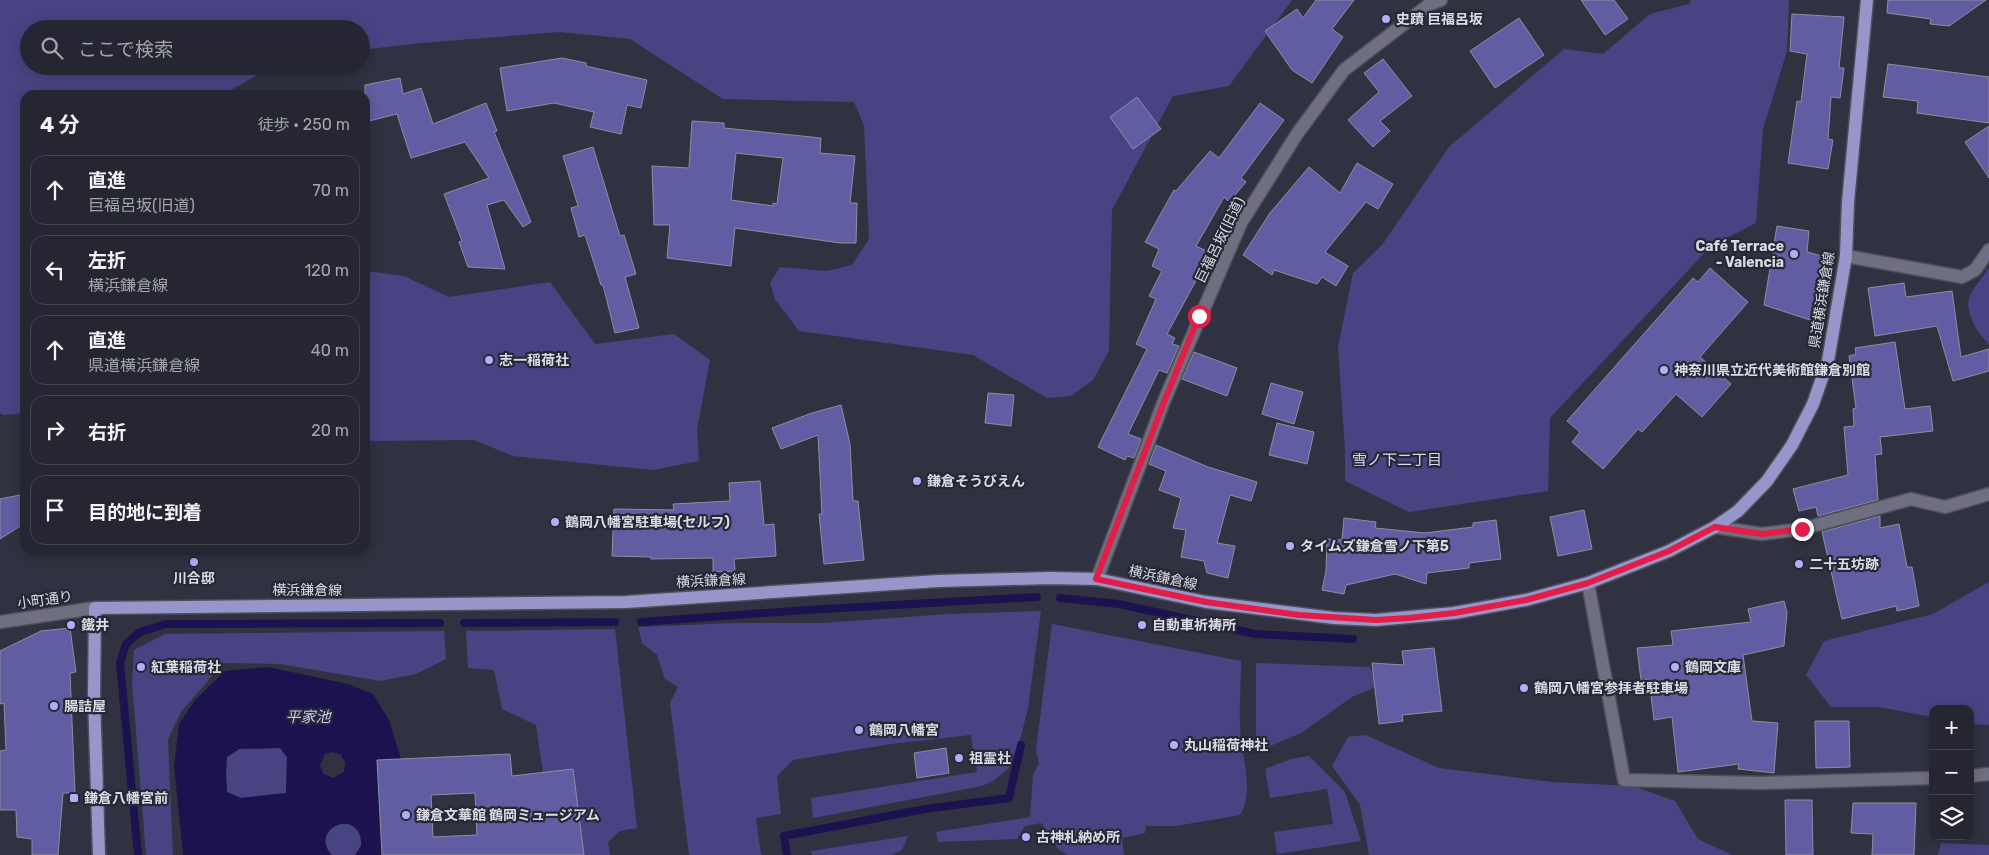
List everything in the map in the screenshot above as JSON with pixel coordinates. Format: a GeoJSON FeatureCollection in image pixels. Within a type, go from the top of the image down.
{"type":"FeatureCollection","features":[{"type":"Feature","properties":{"kind":"main road","name":"県道横浜鎌倉線"},"geometry":{"type":"LineString","coordinates":[[1569,588],[1588,583],[1669,551],[1715,527],[1738,510],[1767,481],[1792,445],[1812,404],[1828,361],[1846,256],[1848,202],[1867,0]]}},
{"type":"Feature","properties":{"kind":"main road","name":"横浜鎌倉線"},"geometry":{"type":"LineString","coordinates":[[95,608],[626,602],[938,581],[1049,578],[1096,579],[1206,602],[1325,618],[1376,620],[1454,613],[1526,600],[1569,588]]}},
{"type":"Feature","properties":{"kind":"main road"},"geometry":{"type":"LineString","coordinates":[[95,608],[94,696],[98,855]]}},
{"type":"Feature","properties":{"kind":"street","name":"巨福呂坂(旧道)"},"geometry":{"type":"LineString","coordinates":[[1096,579],[1164,402],[1241,223],[1297,134],[1344,70],[1430,4],[1441,0]]}},
{"type":"Feature","properties":{"kind":"street"},"geometry":{"type":"LineString","coordinates":[[1846,256],[1962,277],[1975,270],[1989,250]]}},
{"type":"Feature","properties":{"kind":"street"},"geometry":{"type":"LineString","coordinates":[[1715,527],[1762,534],[1802,529],[1911,499],[1946,507],[1989,494]]}},
{"type":"Feature","properties":{"kind":"street"},"geometry":{"type":"LineString","coordinates":[[1588,583],[1624,780],[1761,783],[1929,778]]}},
{"type":"Feature","properties":{"kind":"street","name":"小町通り"},"geometry":{"type":"LineString","coordinates":[[0,622],[95,608]]}},
{"type":"Feature","properties":{"kind":"street"},"geometry":{"type":"LineString","coordinates":[[1974,776],[1989,774]]}},
{"type":"Feature","properties":{"kind":"shaded area"},"geometry":{"type":"Polygon","coordinates":[[[0,0],[1292,0],[1229,86],[1173,96],[1112,210],[1109,351],[1093,380],[1071,396],[1047,398],[973,355],[799,331],[775,299],[770,283],[780,267],[827,271],[852,265],[869,239],[864,125],[854,102],[723,99],[630,39],[560,32],[370,49],[370,20],[20,20],[20,75],[257,75],[231,90],[20,90],[20,413],[4,415],[0,413],[0,0]]]}},
{"type":"Feature","properties":{"kind":"shaded area"},"geometry":{"type":"Polygon","coordinates":[[[1691,0],[1789,0],[1787,51],[1763,129],[1756,223],[1711,246],[1550,418],[1548,491],[1409,512],[1345,481],[1345,449],[1338,347],[1353,273],[1382,245],[1449,147],[1564,49],[1603,54],[1650,14],[1689,4],[1691,0]]]}},
{"type":"Feature","properties":{"kind":"shaded area"},"geometry":{"type":"Polygon","coordinates":[[[1989,268],[1989,344],[1973,323],[1968,304],[1972,291],[1989,268]]]}},
{"type":"Feature","properties":{"kind":"shaded area"},"geometry":{"type":"Polygon","coordinates":[[[370,272],[404,276],[449,297],[550,282],[595,344],[674,334],[710,360],[697,429],[699,461],[653,470],[513,456],[474,440],[370,441],[370,272]]]}},
{"type":"Feature","properties":{"kind":"shaded area"},"geometry":{"type":"Polygon","coordinates":[[[1989,582],[1989,725],[1974,724],[1974,705],[1929,705],[1929,716],[1878,707],[1831,707],[1806,675],[1824,641],[1933,614],[1989,582]]]}},
{"type":"Feature","properties":{"kind":"shaded area"},"geometry":{"type":"Polygon","coordinates":[[[1041,611],[1028,708],[1021,736],[1009,768],[993,781],[982,786],[813,818],[811,798],[977,772],[971,735],[891,744],[793,760],[777,776],[781,814],[756,818],[761,855],[689,855],[670,703],[678,687],[665,679],[657,655],[642,643],[638,627],[735,623],[823,623],[948,614],[1041,611]]]}},
{"type":"Feature","properties":{"kind":"shaded area"},"geometry":{"type":"Polygon","coordinates":[[[1052,624],[1241,661],[1240,728],[1247,784],[1244,806],[1240,815],[1176,826],[1146,826],[1145,833],[1122,838],[1124,855],[1067,855],[1058,849],[1041,823],[1025,826],[1017,839],[938,842],[936,832],[1030,817],[1033,775],[1039,763],[1036,750],[1052,624]]]}},
{"type":"Feature","properties":{"kind":"shaded area"},"geometry":{"type":"Polygon","coordinates":[[[615,629],[637,828],[620,831],[608,842],[610,855],[555,855],[536,725],[502,709],[494,670],[468,668],[466,631],[615,629]]]}},
{"type":"Feature","properties":{"kind":"shaded area"},"geometry":{"type":"Polygon","coordinates":[[[444,631],[446,659],[416,674],[380,681],[280,664],[223,663],[181,712],[168,739],[173,855],[146,855],[132,683],[134,650],[165,634],[444,631]]]}},
{"type":"Feature","properties":{"kind":"shaded area"},"geometry":{"type":"Polygon","coordinates":[[[1256,663],[1370,667],[1378,686],[1352,697],[1301,733],[1256,752],[1256,663]]]}},
{"type":"Feature","properties":{"kind":"shaded area"},"geometry":{"type":"Polygon","coordinates":[[[1366,735],[1439,768],[1552,782],[1633,786],[1675,801],[1698,839],[1732,855],[1369,855],[1360,805],[1332,766],[1348,737],[1366,735]]]}},
{"type":"Feature","properties":{"kind":"shaded area"},"geometry":{"type":"Polygon","coordinates":[[[280,748],[287,757],[286,793],[241,798],[227,793],[227,757],[239,749],[280,748]]]}},
{"type":"Feature","properties":{"kind":"shaded area"},"geometry":{"type":"Polygon","coordinates":[[[1309,756],[1345,792],[1361,841],[1277,854],[1274,832],[1333,824],[1327,789],[1270,798],[1265,769],[1291,759],[1309,756]]]}},
{"type":"Feature","properties":{"kind":"shaded area"},"geometry":{"type":"Polygon","coordinates":[[[345,823],[358,832],[361,838],[361,846],[355,855],[332,855],[326,845],[327,834],[334,827],[345,823]]]}},
{"type":"Feature","properties":{"kind":"shaded area"},"geometry":{"type":"Polygon","coordinates":[[[908,836],[902,850],[891,855],[812,855],[811,851],[908,836]]]}},
{"type":"Feature","properties":{"kind":"shaded area"},"geometry":{"type":"Polygon","coordinates":[[[1941,843],[1989,845],[1989,855],[1938,855],[1941,843]]]}},
{"type":"Feature","properties":{"kind":"water","name":"平家池"},"geometry":{"type":"Polygon","coordinates":[[[268,667],[348,684],[373,694],[389,720],[401,759],[382,855],[355,855],[361,846],[360,834],[354,826],[346,824],[338,825],[331,829],[326,836],[326,845],[332,855],[183,855],[174,766],[179,724],[195,700],[225,671],[268,667]],[[280,748],[239,749],[227,757],[227,792],[241,798],[286,793],[287,757],[280,748]],[[333,752],[325,754],[320,765],[323,773],[333,778],[344,772],[345,763],[341,755],[333,752]]]}},
{"type":"Feature","properties":{"kind":"building"},"geometry":{"type":"Polygon","coordinates":[[[1316,0],[1354,0],[1332,29],[1343,37],[1312,83],[1292,70],[1265,31],[1297,9],[1303,18],[1316,0]]]}},
{"type":"Feature","properties":{"kind":"building"},"geometry":{"type":"Polygon","coordinates":[[[1581,0],[1614,0],[1628,19],[1605,35],[1581,0]]]}},
{"type":"Feature","properties":{"kind":"building"},"geometry":{"type":"Polygon","coordinates":[[[1888,0],[1986,0],[1949,26],[1930,24],[1931,19],[1887,13],[1888,0]]]}},
{"type":"Feature","properties":{"kind":"building"},"geometry":{"type":"Polygon","coordinates":[[[1792,14],[1844,17],[1839,68],[1844,68],[1840,98],[1831,97],[1828,139],[1833,140],[1828,169],[1788,163],[1797,101],[1801,102],[1807,54],[1790,51],[1792,14]]]}},
{"type":"Feature","properties":{"kind":"building"},"geometry":{"type":"Polygon","coordinates":[[[1519,18],[1544,55],[1495,88],[1470,51],[1519,18]]]}},
{"type":"Feature","properties":{"kind":"building"},"geometry":{"type":"Polygon","coordinates":[[[562,58],[586,63],[586,66],[647,80],[641,108],[627,105],[621,134],[590,127],[594,112],[554,103],[507,111],[500,68],[562,58]]]}},
{"type":"Feature","properties":{"kind":"building"},"geometry":{"type":"Polygon","coordinates":[[[1383,59],[1412,96],[1380,121],[1390,131],[1373,147],[1348,120],[1379,92],[1364,73],[1383,59]]]}},
{"type":"Feature","properties":{"kind":"building"},"geometry":{"type":"Polygon","coordinates":[[[1888,64],[1989,77],[1989,123],[1917,113],[1918,101],[1883,97],[1888,64]]]}},
{"type":"Feature","properties":{"kind":"building"},"geometry":{"type":"Polygon","coordinates":[[[400,78],[403,94],[421,88],[433,124],[486,103],[497,131],[494,132],[531,222],[523,227],[504,200],[487,205],[505,269],[468,267],[459,242],[462,241],[444,194],[489,178],[465,142],[411,158],[397,114],[370,121],[370,90],[365,90],[365,85],[400,78]]]}},
{"type":"Feature","properties":{"kind":"building"},"geometry":{"type":"Polygon","coordinates":[[[1137,97],[1161,129],[1133,149],[1110,117],[1137,97]]]}},
{"type":"Feature","properties":{"kind":"building"},"geometry":{"type":"Polygon","coordinates":[[[1260,103],[1284,120],[1241,178],[1246,182],[1229,202],[1224,197],[1196,246],[1211,253],[1167,334],[1175,338],[1172,344],[1179,346],[1167,373],[1159,370],[1128,434],[1141,439],[1134,458],[1127,456],[1125,460],[1098,447],[1147,349],[1136,344],[1156,299],[1149,296],[1162,271],[1152,266],[1159,249],[1145,242],[1174,190],[1176,191],[1210,151],[1219,158],[1260,103]]]}},
{"type":"Feature","properties":{"kind":"building"},"geometry":{"type":"Polygon","coordinates":[[[692,121],[724,123],[724,128],[821,138],[820,153],[855,156],[850,203],[857,203],[856,243],[840,243],[735,228],[731,266],[667,258],[670,225],[654,225],[652,166],[689,168],[692,121]],[[736,153],[731,200],[773,206],[773,203],[777,204],[783,158],[736,153]]]}},
{"type":"Feature","properties":{"kind":"building"},"geometry":{"type":"Polygon","coordinates":[[[1989,126],[1989,178],[1965,142],[1989,126]]]}},
{"type":"Feature","properties":{"kind":"building"},"geometry":{"type":"Polygon","coordinates":[[[593,147],[620,236],[624,235],[636,274],[625,277],[639,328],[615,333],[603,285],[601,285],[585,235],[579,237],[571,208],[578,206],[563,156],[593,147]]]}},
{"type":"Feature","properties":{"kind":"building"},"geometry":{"type":"Polygon","coordinates":[[[1357,163],[1393,184],[1378,209],[1366,202],[1325,252],[1348,266],[1336,286],[1322,277],[1317,284],[1274,270],[1272,275],[1243,255],[1270,213],[1309,167],[1340,193],[1357,163]]]}},
{"type":"Feature","properties":{"kind":"building"},"geometry":{"type":"Polygon","coordinates":[[[1777,226],[1809,231],[1807,252],[1826,257],[1820,298],[1813,321],[1764,305],[1777,226]]]}},
{"type":"Feature","properties":{"kind":"building","name":"神奈川県立近代美術館鎌倉別館"},"geometry":{"type":"Polygon","coordinates":[[[1710,268],[1748,302],[1700,357],[1731,384],[1702,417],[1676,394],[1642,432],[1638,429],[1603,469],[1572,442],[1580,432],[1567,421],[1693,278],[1698,282],[1710,268]]]}},
{"type":"Feature","properties":{"kind":"building"},"geometry":{"type":"Polygon","coordinates":[[[1904,283],[1906,297],[1952,291],[1961,357],[1989,349],[1989,371],[1953,381],[1937,326],[1875,336],[1868,288],[1904,283]]]}},
{"type":"Feature","properties":{"kind":"building"},"geometry":{"type":"Polygon","coordinates":[[[1895,342],[1905,409],[1930,406],[1933,431],[1880,437],[1882,454],[1875,455],[1878,500],[1818,516],[1816,507],[1799,511],[1793,489],[1848,475],[1844,427],[1854,426],[1853,409],[1856,408],[1849,356],[1856,354],[1855,348],[1895,342]]]}},
{"type":"Feature","properties":{"kind":"building"},"geometry":{"type":"Polygon","coordinates":[[[1194,352],[1237,368],[1227,396],[1182,379],[1194,352]]]}},
{"type":"Feature","properties":{"kind":"building"},"geometry":{"type":"Polygon","coordinates":[[[1271,383],[1303,392],[1294,424],[1262,414],[1271,383]]]}},
{"type":"Feature","properties":{"kind":"building"},"geometry":{"type":"Polygon","coordinates":[[[988,393],[1014,395],[1011,426],[985,423],[988,393]]]}},
{"type":"Feature","properties":{"kind":"building"},"geometry":{"type":"Polygon","coordinates":[[[841,405],[850,444],[853,501],[858,501],[864,560],[824,564],[819,514],[822,514],[818,435],[781,449],[772,428],[812,413],[841,405]]]}},
{"type":"Feature","properties":{"kind":"building"},"geometry":{"type":"Polygon","coordinates":[[[1277,423],[1314,432],[1307,464],[1269,455],[1277,423]]]}},
{"type":"Feature","properties":{"kind":"building"},"geometry":{"type":"Polygon","coordinates":[[[1156,445],[1208,467],[1257,482],[1251,501],[1230,495],[1217,543],[1235,546],[1228,578],[1207,573],[1204,561],[1181,557],[1186,530],[1173,528],[1181,498],[1159,490],[1166,471],[1149,464],[1156,445]]]}},
{"type":"Feature","properties":{"kind":"building"},"geometry":{"type":"Polygon","coordinates":[[[760,481],[764,525],[774,524],[776,556],[734,559],[735,571],[713,572],[713,558],[651,559],[651,557],[612,556],[614,509],[674,510],[673,504],[730,501],[729,483],[760,481]]]}},
{"type":"Feature","properties":{"kind":"building"},"geometry":{"type":"Polygon","coordinates":[[[20,495],[20,526],[0,539],[0,499],[20,495]]]}},
{"type":"Feature","properties":{"kind":"building"},"geometry":{"type":"Polygon","coordinates":[[[1584,510],[1592,549],[1558,556],[1550,517],[1584,510]]]}},
{"type":"Feature","properties":{"kind":"building"},"geometry":{"type":"Polygon","coordinates":[[[1880,516],[1880,528],[1899,524],[1907,567],[1912,567],[1919,606],[1897,611],[1896,606],[1842,619],[1822,532],[1880,516]]]}},
{"type":"Feature","properties":{"kind":"building"},"geometry":{"type":"Polygon","coordinates":[[[1344,518],[1376,522],[1375,528],[1425,533],[1473,527],[1473,523],[1496,520],[1501,559],[1469,563],[1469,568],[1427,573],[1426,584],[1395,574],[1346,585],[1344,594],[1322,590],[1326,571],[1327,539],[1342,540],[1344,518]]]}},
{"type":"Feature","properties":{"kind":"building"},"geometry":{"type":"Polygon","coordinates":[[[1784,601],[1787,612],[1784,646],[1743,655],[1752,721],[1778,723],[1774,773],[1738,769],[1739,764],[1678,772],[1672,717],[1654,720],[1649,679],[1641,680],[1637,648],[1673,645],[1671,631],[1751,622],[1748,609],[1784,601]]]}},
{"type":"Feature","properties":{"kind":"building"},"geometry":{"type":"Polygon","coordinates":[[[70,628],[76,672],[70,673],[75,793],[63,793],[58,855],[32,855],[32,839],[17,837],[16,810],[0,810],[0,751],[6,750],[4,703],[0,704],[0,651],[41,631],[70,628]]]}},
{"type":"Feature","properties":{"kind":"building"},"geometry":{"type":"Polygon","coordinates":[[[1434,648],[1442,711],[1402,715],[1403,721],[1379,724],[1372,663],[1404,665],[1402,651],[1434,648]]]}},
{"type":"Feature","properties":{"kind":"building"},"geometry":{"type":"Polygon","coordinates":[[[1815,721],[1849,721],[1850,767],[1816,768],[1815,721]]]}},
{"type":"Feature","properties":{"kind":"building"},"geometry":{"type":"Polygon","coordinates":[[[946,748],[949,773],[917,778],[914,753],[946,748]]]}},
{"type":"Feature","properties":{"kind":"building","name":"鎌倉文華館 鶴岡ミュージアム"},"geometry":{"type":"Polygon","coordinates":[[[510,754],[512,776],[573,769],[584,855],[382,855],[377,760],[510,754]],[[475,793],[431,795],[433,837],[477,835],[475,793]]]}},
{"type":"Feature","properties":{"kind":"building"},"geometry":{"type":"Polygon","coordinates":[[[1785,800],[1812,800],[1813,855],[1786,855],[1785,800]]]}},
{"type":"Feature","properties":{"kind":"building"},"geometry":{"type":"Polygon","coordinates":[[[1853,803],[1916,803],[1914,855],[1872,855],[1873,834],[1851,833],[1853,803]]]}},
{"type":"Feature","properties":{"kind":"waterway"},"geometry":{"type":"LineString","coordinates":[[641,622],[806,610],[1037,597]]}},
{"type":"Feature","properties":{"kind":"waterway"},"geometry":{"type":"LineString","coordinates":[[1060,598],[1119,604],[1255,634],[1353,639]]}},
{"type":"Feature","properties":{"kind":"waterway"},"geometry":{"type":"LineString","coordinates":[[464,623],[615,622]]}},
{"type":"Feature","properties":{"kind":"waterway"},"geometry":{"type":"LineString","coordinates":[[138,855],[120,663],[126,644],[140,632],[166,624],[440,623]]}},
{"type":"Feature","properties":{"kind":"waterway"},"geometry":{"type":"LineString","coordinates":[[787,855],[784,836],[925,809],[1009,798],[1021,745]]}},
{"type":"Feature","properties":{"kind":"place","name":"史蹟 巨福呂坂"},"geometry":{"type":"Point","coordinates":[1386,19]}},
{"type":"Feature","properties":{"kind":"place","name":"Café Terrace - Valencia"},"geometry":{"type":"Point","coordinates":[1794,254]}},
{"type":"Feature","properties":{"kind":"place","name":"志一稲荷社"},"geometry":{"type":"Point","coordinates":[489,360]}},
{"type":"Feature","properties":{"kind":"place","name":"神奈川県立近代美術館鎌倉別館"},"geometry":{"type":"Point","coordinates":[1664,370]}},
{"type":"Feature","properties":{"kind":"place","name":"鎌倉そうびえん"},"geometry":{"type":"Point","coordinates":[917,481]}},
{"type":"Feature","properties":{"kind":"place","name":"鶴岡八幡宮駐車場(セルフ)"},"geometry":{"type":"Point","coordinates":[555,522]}},
{"type":"Feature","properties":{"kind":"place","name":"タイムズ鎌倉雪ノ下第5"},"geometry":{"type":"Point","coordinates":[1290,546]}},
{"type":"Feature","properties":{"kind":"place","name":"川合邸"},"geometry":{"type":"Point","coordinates":[194,562]}},
{"type":"Feature","properties":{"kind":"place","name":"二十五坊跡"},"geometry":{"type":"Point","coordinates":[1799,564]}},
{"type":"Feature","properties":{"kind":"place","name":"鐵井"},"geometry":{"type":"Point","coordinates":[71,625]}},
{"type":"Feature","properties":{"kind":"place","name":"自動車祈祷所"},"geometry":{"type":"Point","coordinates":[1142,625]}},
{"type":"Feature","properties":{"kind":"place","name":"紅葉稲荷社"},"geometry":{"type":"Point","coordinates":[141,667]}},
{"type":"Feature","properties":{"kind":"place","name":"鶴岡文庫"},"geometry":{"type":"Point","coordinates":[1675,667]}},
{"type":"Feature","properties":{"kind":"place","name":"鶴岡八幡宮参拝者駐車場"},"geometry":{"type":"Point","coordinates":[1524,688]}},
{"type":"Feature","properties":{"kind":"place","name":"腸詰屋"},"geometry":{"type":"Point","coordinates":[54,706]}},
{"type":"Feature","properties":{"kind":"place","name":"鶴岡八幡宮"},"geometry":{"type":"Point","coordinates":[859,730]}},
{"type":"Feature","properties":{"kind":"place","name":"丸山稲荷神社"},"geometry":{"type":"Point","coordinates":[1174,745]}},
{"type":"Feature","properties":{"kind":"place","name":"祖霊社"},"geometry":{"type":"Point","coordinates":[959,758]}},
{"type":"Feature","properties":{"kind":"place","name":"鎌倉八幡宮前"},"geometry":{"type":"Point","coordinates":[74,798]}},
{"type":"Feature","properties":{"kind":"place","name":"鎌倉文華館 鶴岡ミュージアム"},"geometry":{"type":"Point","coordinates":[406,815]}},
{"type":"Feature","properties":{"kind":"place","name":"古神札納め所"},"geometry":{"type":"Point","coordinates":[1026,837]}},
{"type":"Feature","properties":{"kind":"district","name":"雪ノ下二丁目"},"geometry":{"type":"Point","coordinates":[1397,460]}},
{"type":"Feature","properties":{"kind":"route"},"geometry":{"type":"LineString","coordinates":[[1199,316],[1096,579],[1206,602],[1299,615],[1376,620],[1409,618],[1454,613],[1526,600],[1588,583],[1669,551],[1715,527],[1762,534],[1802,529]]}}]}
